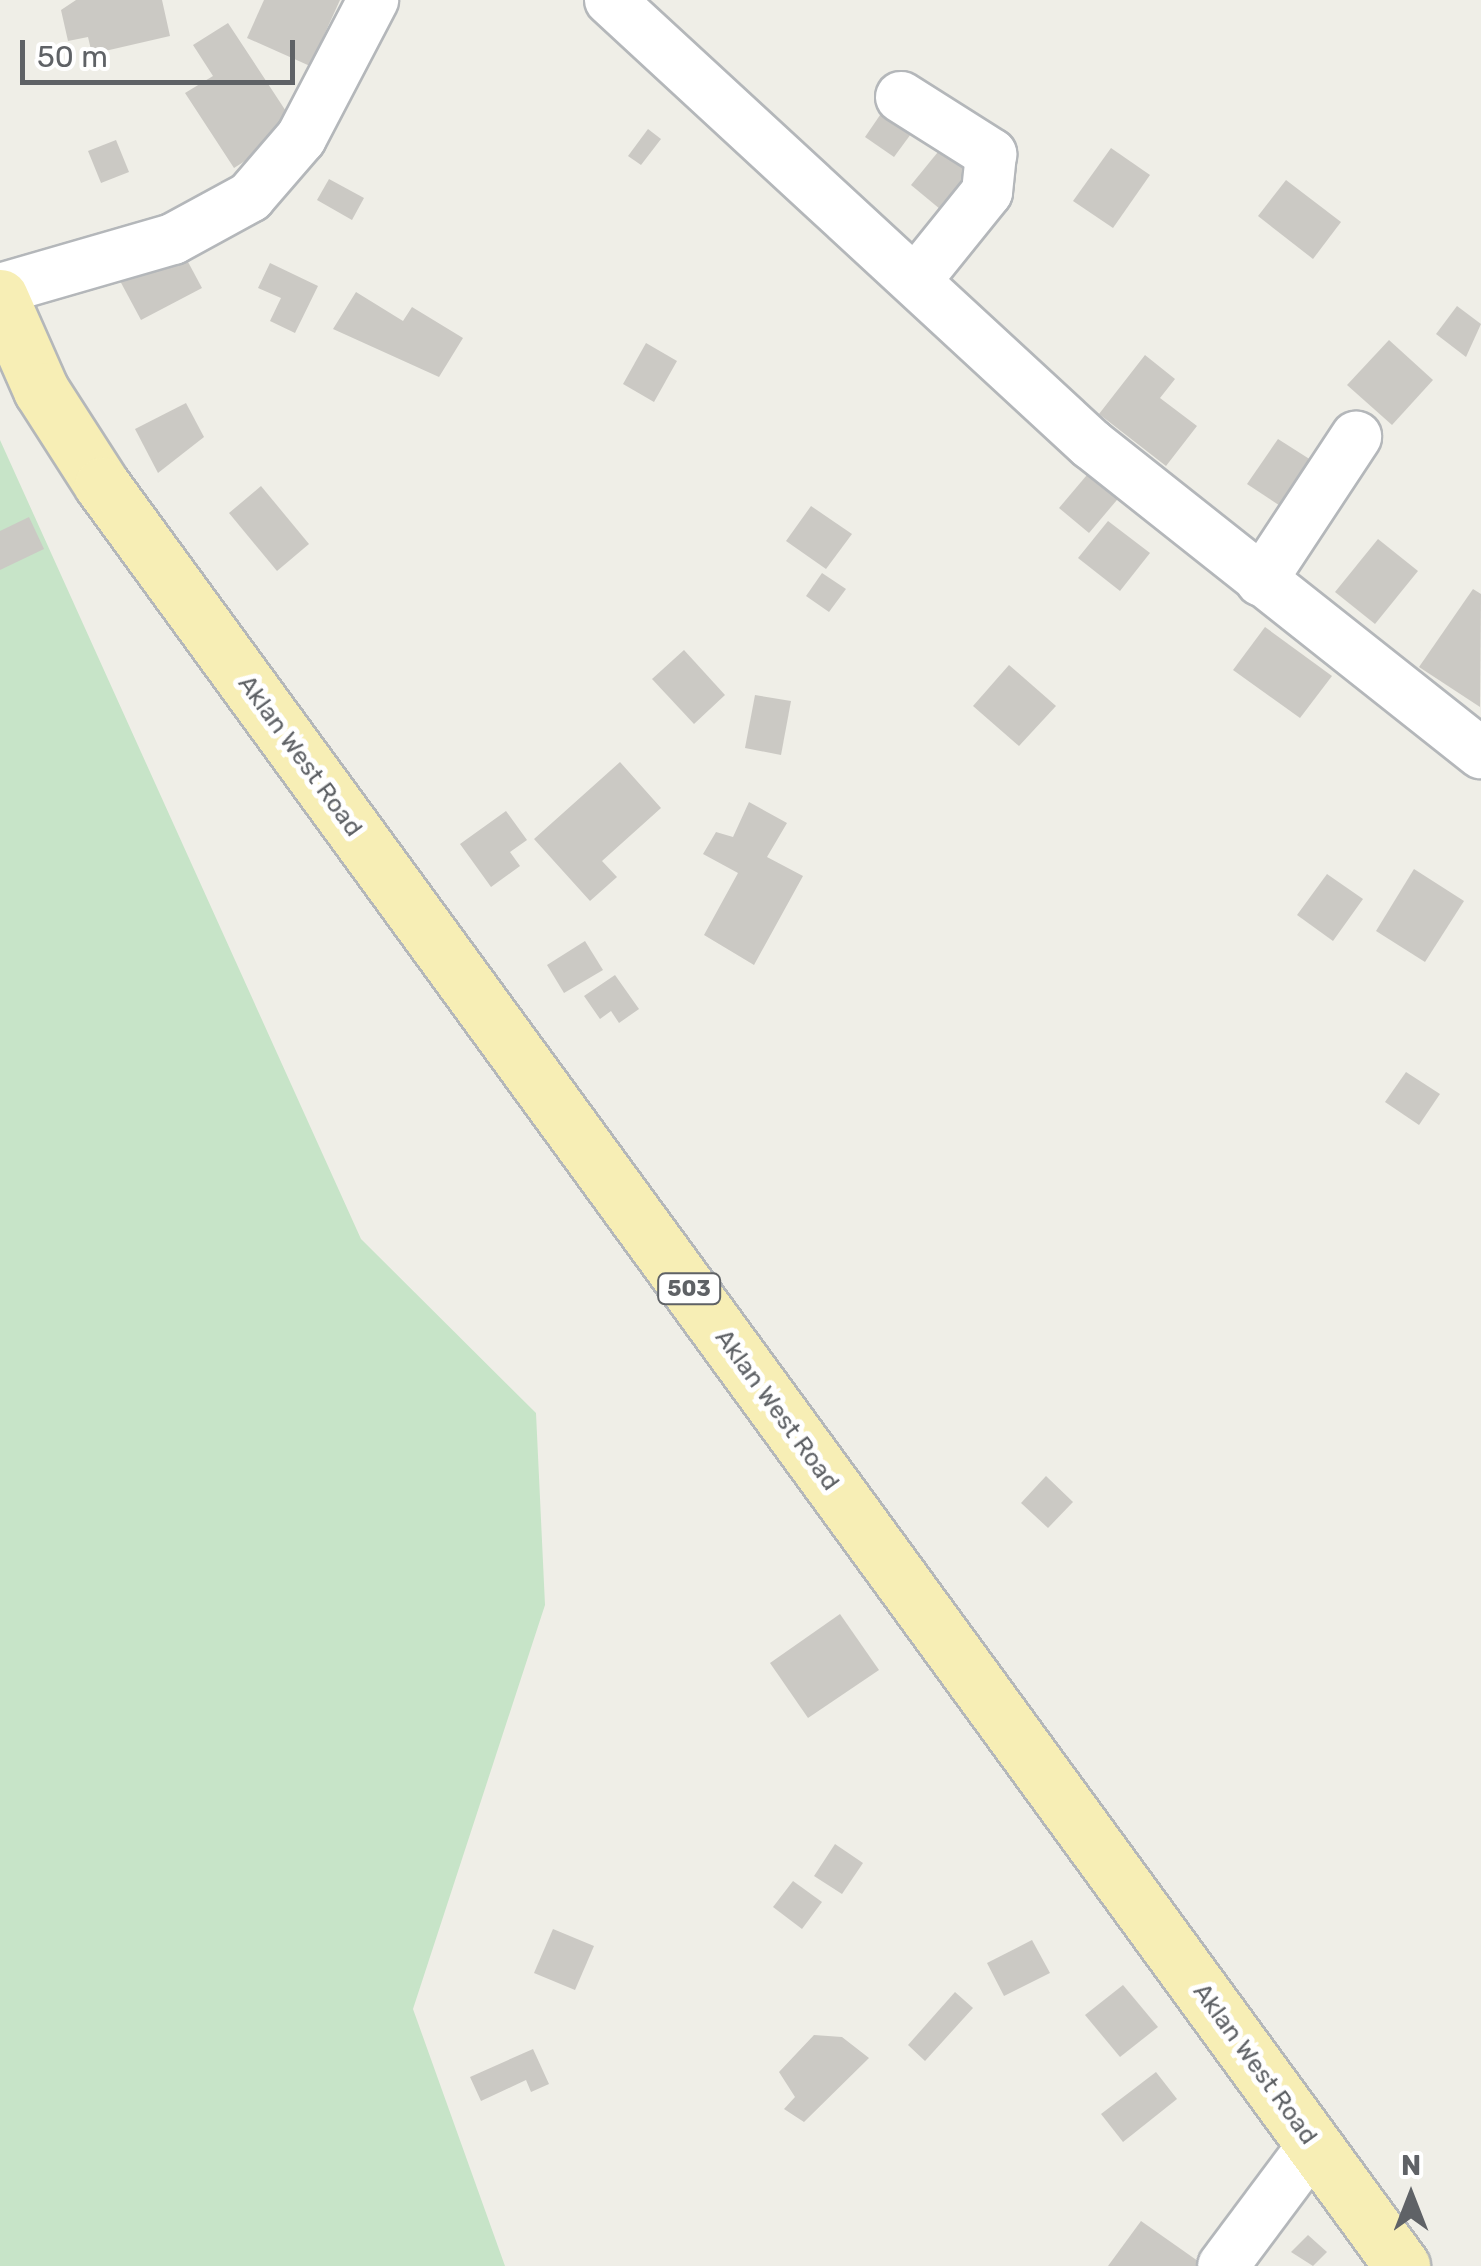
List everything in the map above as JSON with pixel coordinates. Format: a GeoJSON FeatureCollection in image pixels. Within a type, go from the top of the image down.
{"type":"FeatureCollection","features":[{"type":"Feature","properties":{"kind":"main road","name":"Aklan West Road"},"geometry":{"type":"LineString","coordinates":[[0,293],[42,390],[102,485],[1402,2266]]}},
{"type":"Feature","properties":{"kind":"street"},"geometry":{"type":"LineString","coordinates":[[0,293],[173,239],[250,196],[302,138],[373,0]]}},
{"type":"Feature","properties":{"kind":"street"},"geometry":{"type":"LineString","coordinates":[[610,0],[1091,444],[1481,753]]}},
{"type":"Feature","properties":{"kind":"street"},"geometry":{"type":"LineString","coordinates":[[900,97],[991,154],[987,192],[916,280]]}},
{"type":"Feature","properties":{"kind":"street"},"geometry":{"type":"LineString","coordinates":[[1260,581],[1356,437]]}},
{"type":"Feature","properties":{"kind":"street"},"geometry":{"type":"LineString","coordinates":[[1223,2266],[1314,2144]]}},
{"type":"Feature","properties":{"kind":"green space"},"geometry":{"type":"Polygon","coordinates":[[[0,440],[361,1239],[536,1413],[545,1605],[413,2009],[505,2266],[0,2266],[0,440]]]}},
{"type":"Feature","properties":{"kind":"building"},"geometry":{"type":"Polygon","coordinates":[[[76,0],[162,0],[170,36],[92,54],[88,37],[68,41],[61,10],[76,0]]]}},
{"type":"Feature","properties":{"kind":"building"},"geometry":{"type":"Polygon","coordinates":[[[264,0],[340,0],[310,66],[247,38],[264,0]]]}},
{"type":"Feature","properties":{"kind":"building"},"geometry":{"type":"Polygon","coordinates":[[[228,23],[297,128],[234,168],[185,93],[213,76],[193,45],[228,23]]]}},
{"type":"Feature","properties":{"kind":"building"},"geometry":{"type":"Polygon","coordinates":[[[889,102],[919,123],[894,157],[865,137],[889,102]]]}},
{"type":"Feature","properties":{"kind":"building"},"geometry":{"type":"Polygon","coordinates":[[[648,129],[661,139],[641,165],[628,156],[648,129]]]}},
{"type":"Feature","properties":{"kind":"building"},"geometry":{"type":"Polygon","coordinates":[[[116,140],[129,172],[101,183],[88,151],[116,140]]]}},
{"type":"Feature","properties":{"kind":"building"},"geometry":{"type":"Polygon","coordinates":[[[942,147],[977,176],[946,214],[911,185],[942,147]]]}},
{"type":"Feature","properties":{"kind":"building"},"geometry":{"type":"Polygon","coordinates":[[[1111,148],[1150,175],[1113,228],[1073,201],[1111,148]]]}},
{"type":"Feature","properties":{"kind":"building"},"geometry":{"type":"Polygon","coordinates":[[[329,179],[364,198],[352,220],[317,200],[329,179]]]}},
{"type":"Feature","properties":{"kind":"building"},"geometry":{"type":"Polygon","coordinates":[[[1286,180],[1341,222],[1313,259],[1258,216],[1286,180]]]}},
{"type":"Feature","properties":{"kind":"building"},"geometry":{"type":"Polygon","coordinates":[[[180,247],[202,288],[141,320],[119,279],[180,247]]]}},
{"type":"Feature","properties":{"kind":"building"},"geometry":{"type":"Polygon","coordinates":[[[270,263],[318,286],[295,333],[270,321],[281,298],[258,288],[270,263]]]}},
{"type":"Feature","properties":{"kind":"building"},"geometry":{"type":"Polygon","coordinates":[[[356,292],[403,321],[412,307],[463,338],[439,377],[333,329],[356,292]]]}},
{"type":"Feature","properties":{"kind":"building"},"geometry":{"type":"Polygon","coordinates":[[[1457,306],[1481,324],[1466,357],[1436,334],[1457,306]]]}},
{"type":"Feature","properties":{"kind":"building"},"geometry":{"type":"Polygon","coordinates":[[[1389,340],[1433,380],[1392,425],[1347,385],[1389,340]]]}},
{"type":"Feature","properties":{"kind":"building"},"geometry":{"type":"Polygon","coordinates":[[[646,343],[677,361],[654,402],[623,384],[646,343]]]}},
{"type":"Feature","properties":{"kind":"building"},"geometry":{"type":"Polygon","coordinates":[[[1145,355],[1175,379],[1160,398],[1197,426],[1166,466],[1099,414],[1145,355]]]}},
{"type":"Feature","properties":{"kind":"building"},"geometry":{"type":"Polygon","coordinates":[[[186,403],[204,437],[158,473],[135,429],[186,403]]]}},
{"type":"Feature","properties":{"kind":"building"},"geometry":{"type":"Polygon","coordinates":[[[1278,439],[1322,467],[1291,513],[1247,484],[1278,439]]]}},
{"type":"Feature","properties":{"kind":"building"},"geometry":{"type":"Polygon","coordinates":[[[1092,469],[1122,494],[1089,533],[1059,508],[1092,469]]]}},
{"type":"Feature","properties":{"kind":"building"},"geometry":{"type":"Polygon","coordinates":[[[261,486],[309,544],[277,571],[229,513],[261,486]]]}},
{"type":"Feature","properties":{"kind":"building"},"geometry":{"type":"Polygon","coordinates":[[[811,506],[852,534],[826,569],[786,541],[811,506]]]}},
{"type":"Feature","properties":{"kind":"building"},"geometry":{"type":"Polygon","coordinates":[[[29,517],[44,549],[0,570],[0,531],[29,517]]]}},
{"type":"Feature","properties":{"kind":"building"},"geometry":{"type":"Polygon","coordinates":[[[1108,521],[1150,553],[1120,591],[1078,558],[1108,521]]]}},
{"type":"Feature","properties":{"kind":"building"},"geometry":{"type":"Polygon","coordinates":[[[1378,539],[1418,571],[1375,624],[1335,592],[1378,539]]]}},
{"type":"Feature","properties":{"kind":"building"},"geometry":{"type":"Polygon","coordinates":[[[822,573],[846,589],[829,612],[806,596],[822,573]]]}},
{"type":"Feature","properties":{"kind":"building"},"geometry":{"type":"Polygon","coordinates":[[[1473,589],[1481,594],[1480,707],[1419,667],[1473,589]]]}},
{"type":"Feature","properties":{"kind":"building"},"geometry":{"type":"Polygon","coordinates":[[[1265,627],[1332,676],[1300,718],[1233,670],[1265,627]]]}},
{"type":"Feature","properties":{"kind":"building"},"geometry":{"type":"Polygon","coordinates":[[[684,650],[725,695],[694,724],[652,679],[684,650]]]}},
{"type":"Feature","properties":{"kind":"building"},"geometry":{"type":"Polygon","coordinates":[[[1009,665],[1056,706],[1019,746],[973,706],[1009,665]]]}},
{"type":"Feature","properties":{"kind":"building"},"geometry":{"type":"Polygon","coordinates":[[[755,695],[791,701],[781,755],[745,748],[755,695]]]}},
{"type":"Feature","properties":{"kind":"building"},"geometry":{"type":"Polygon","coordinates":[[[620,762],[661,808],[602,861],[617,877],[590,901],[534,839],[620,762]]]}},
{"type":"Feature","properties":{"kind":"building"},"geometry":{"type":"Polygon","coordinates":[[[749,802],[787,823],[767,857],[803,876],[754,965],[704,935],[738,873],[703,854],[716,832],[733,837],[749,802]]]}},
{"type":"Feature","properties":{"kind":"building"},"geometry":{"type":"Polygon","coordinates":[[[506,811],[527,840],[510,852],[520,866],[491,887],[460,844],[506,811]]]}},
{"type":"Feature","properties":{"kind":"building"},"geometry":{"type":"Polygon","coordinates":[[[1414,869],[1464,901],[1425,962],[1376,931],[1414,869]]]}},
{"type":"Feature","properties":{"kind":"building"},"geometry":{"type":"Polygon","coordinates":[[[1327,874],[1363,899],[1333,941],[1297,915],[1327,874]]]}},
{"type":"Feature","properties":{"kind":"building"},"geometry":{"type":"Polygon","coordinates":[[[585,941],[603,970],[564,993],[547,965],[585,941]]]}},
{"type":"Feature","properties":{"kind":"building"},"geometry":{"type":"Polygon","coordinates":[[[615,975],[639,1009],[619,1023],[611,1011],[600,1019],[584,996],[615,975]]]}},
{"type":"Feature","properties":{"kind":"building"},"geometry":{"type":"Polygon","coordinates":[[[1406,1072],[1440,1094],[1419,1125],[1385,1102],[1406,1072]]]}},
{"type":"Feature","properties":{"kind":"building"},"geometry":{"type":"Polygon","coordinates":[[[1046,1476],[1073,1502],[1048,1528],[1021,1503],[1046,1476]]]}},
{"type":"Feature","properties":{"kind":"building"},"geometry":{"type":"Polygon","coordinates":[[[840,1614],[879,1670],[808,1718],[770,1663],[840,1614]]]}},
{"type":"Feature","properties":{"kind":"building"},"geometry":{"type":"Polygon","coordinates":[[[835,1844],[863,1863],[842,1894],[814,1876],[835,1844]]]}},
{"type":"Feature","properties":{"kind":"building"},"geometry":{"type":"Polygon","coordinates":[[[793,1881],[822,1902],[802,1929],[773,1907],[793,1881]]]}},
{"type":"Feature","properties":{"kind":"building"},"geometry":{"type":"Polygon","coordinates":[[[553,1929],[594,1946],[575,1990],[534,1973],[553,1929]]]}},
{"type":"Feature","properties":{"kind":"building"},"geometry":{"type":"Polygon","coordinates":[[[1032,1940],[1050,1973],[1004,1996],[987,1963],[1032,1940]]]}},
{"type":"Feature","properties":{"kind":"building"},"geometry":{"type":"Polygon","coordinates":[[[1123,1985],[1158,2027],[1120,2057],[1085,2015],[1123,1985]]]}},
{"type":"Feature","properties":{"kind":"building"},"geometry":{"type":"Polygon","coordinates":[[[955,1992],[973,2008],[925,2061],[908,2045],[955,1992]]]}},
{"type":"Feature","properties":{"kind":"building"},"geometry":{"type":"Polygon","coordinates":[[[814,2035],[842,2037],[869,2058],[804,2122],[784,2109],[795,2097],[779,2072],[814,2035]]]}},
{"type":"Feature","properties":{"kind":"building"},"geometry":{"type":"Polygon","coordinates":[[[533,2049],[549,2084],[531,2092],[526,2080],[481,2101],[470,2077],[533,2049]]]}},
{"type":"Feature","properties":{"kind":"building"},"geometry":{"type":"Polygon","coordinates":[[[1156,2072],[1177,2099],[1123,2142],[1101,2114],[1156,2072]]]}},
{"type":"Feature","properties":{"kind":"building"},"geometry":{"type":"Polygon","coordinates":[[[1141,2221],[1205,2266],[1108,2266],[1141,2221]]]}},
{"type":"Feature","properties":{"kind":"building"},"geometry":{"type":"Polygon","coordinates":[[[1308,2235],[1327,2252],[1313,2266],[1291,2252],[1308,2235]]]}}]}
